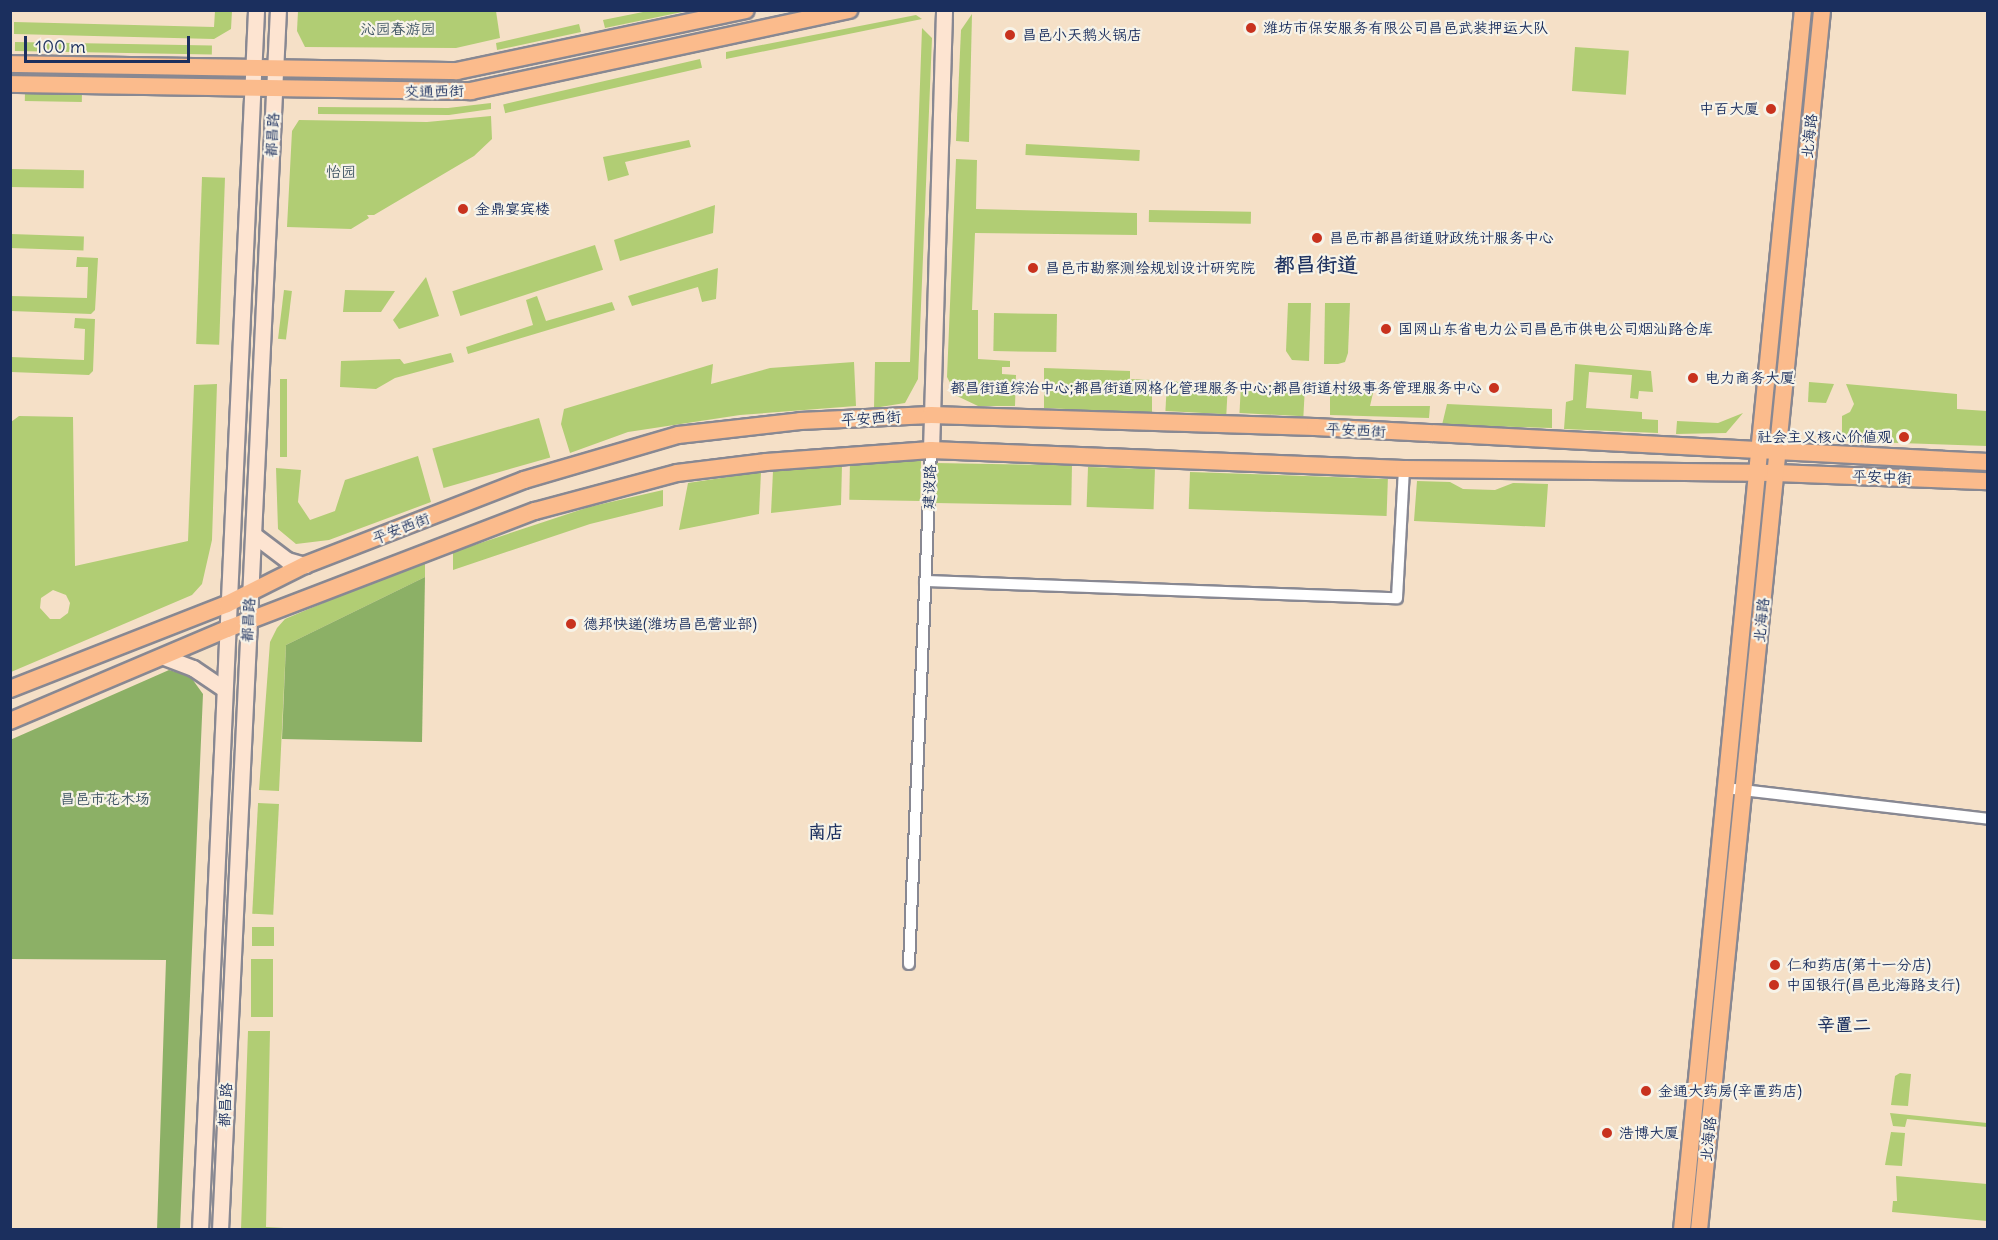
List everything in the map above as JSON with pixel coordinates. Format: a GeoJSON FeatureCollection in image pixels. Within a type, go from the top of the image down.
{"type":"FeatureCollection","features":[{"type":"Feature","properties":{"kind":"main road","name":"交通西街"},"geometry":{"type":"LineString","coordinates":[[10,64],[467,70],[746,10]]}},
{"type":"Feature","properties":{"kind":"main road","name":"交通西街"},"geometry":{"type":"LineString","coordinates":[[10,84],[471,91],[849,10]]}},
{"type":"Feature","properties":{"kind":"main road","name":"北海路"},"geometry":{"type":"LineString","coordinates":[[1682,1230],[1803,10]]}},
{"type":"Feature","properties":{"kind":"main road","name":"北海路"},"geometry":{"type":"LineString","coordinates":[[1699,1230],[1822,10]]}},
{"type":"Feature","properties":{"kind":"main road","name":"平安西街"},"geometry":{"type":"LineString","coordinates":[[10,689],[227,604],[305,565],[524,480],[678,435],[801,421],[931,415],[1760,448],[1778,454]]}},
{"type":"Feature","properties":{"kind":"main road"},"geometry":{"type":"LineString","coordinates":[[10,720],[227,629],[535,511],[677,473],[766,462],[931,450],[1404,469],[1776,473]]}},
{"type":"Feature","properties":{"kind":"main road","name":"平安中街"},"geometry":{"type":"LineString","coordinates":[[1778,454],[1988,462]]}},
{"type":"Feature","properties":{"kind":"main road","name":"平安中街"},"geometry":{"type":"LineString","coordinates":[[1776,473],[1988,481]]}},
{"type":"Feature","properties":{"kind":"street","name":"都昌路"},"geometry":{"type":"LineString","coordinates":[[200,1230],[256,10]]}},
{"type":"Feature","properties":{"kind":"street","name":"都昌路"},"geometry":{"type":"LineString","coordinates":[[220,1230],[247,622],[254,536],[278,10]]}},
{"type":"Feature","properties":{"kind":"street","name":"建设路"},"geometry":{"type":"LineString","coordinates":[[909,964],[931,450],[944,10]]}},
{"type":"Feature","properties":{"kind":"street"},"geometry":{"type":"LineString","coordinates":[[925,581],[1396,598],[1404,469]]}},
{"type":"Feature","properties":{"kind":"street"},"geometry":{"type":"LineString","coordinates":[[254,536],[287,560],[305,565]]}},
{"type":"Feature","properties":{"kind":"street"},"geometry":{"type":"LineString","coordinates":[[164,657],[193,668],[224,689]]}},
{"type":"Feature","properties":{"kind":"street"},"geometry":{"type":"LineString","coordinates":[[1726,788],[1988,819]]}},
{"type":"Feature","properties":{"kind":"green space"},"geometry":{"type":"Polygon","coordinates":[[[215,11],[232,11],[231,29],[214,39],[14,34],[14,22],[214,27],[215,11]]]}},
{"type":"Feature","properties":{"kind":"green space","name":"沁园春游园"},"geometry":{"type":"Polygon","coordinates":[[[298,11],[496,11],[500,38],[456,48],[305,47],[297,31],[298,11]]]}},
{"type":"Feature","properties":{"kind":"green space"},"geometry":{"type":"Polygon","coordinates":[[[648,11],[687,11],[605,28],[603,20],[648,11]]]}},
{"type":"Feature","properties":{"kind":"green space"},"geometry":{"type":"Polygon","coordinates":[[[972,14],[969,142],[956,141],[961,30],[972,14]]]}},
{"type":"Feature","properties":{"kind":"green space"},"geometry":{"type":"Polygon","coordinates":[[[916,15],[922,19],[726,59],[726,52],[916,15]]]}},
{"type":"Feature","properties":{"kind":"green space"},"geometry":{"type":"Polygon","coordinates":[[[579,24],[581,32],[497,50],[496,43],[579,24]]]}},
{"type":"Feature","properties":{"kind":"green space"},"geometry":{"type":"Polygon","coordinates":[[[922,28],[932,38],[918,379],[905,403],[874,408],[875,362],[910,362],[922,28]]]}},
{"type":"Feature","properties":{"kind":"green space"},"geometry":{"type":"Polygon","coordinates":[[[15,42],[212,45],[212,54],[15,51],[15,42]]]}},
{"type":"Feature","properties":{"kind":"green space"},"geometry":{"type":"Polygon","coordinates":[[[1575,47],[1629,51],[1626,95],[1572,91],[1575,47]]]}},
{"type":"Feature","properties":{"kind":"green space"},"geometry":{"type":"Polygon","coordinates":[[[700,59],[702,68],[505,113],[503,104],[700,59]]]}},
{"type":"Feature","properties":{"kind":"green space"},"geometry":{"type":"Polygon","coordinates":[[[25,91],[82,92],[82,102],[25,101],[25,91]]]}},
{"type":"Feature","properties":{"kind":"green space"},"geometry":{"type":"Polygon","coordinates":[[[491,103],[491,109],[449,115],[318,114],[318,107],[448,108],[491,103]]]}},
{"type":"Feature","properties":{"kind":"green space","name":"怡园"},"geometry":{"type":"Polygon","coordinates":[[[491,116],[492,139],[474,156],[374,215],[367,215],[369,218],[351,229],[287,227],[292,131],[299,120],[427,122],[491,116]]]}},
{"type":"Feature","properties":{"kind":"green space"},"geometry":{"type":"Polygon","coordinates":[[[689,140],[691,147],[625,162],[629,175],[608,181],[603,157],[689,140]]]}},
{"type":"Feature","properties":{"kind":"green space"},"geometry":{"type":"Polygon","coordinates":[[[1026,144],[1140,150],[1139,161],[1025,155],[1026,144]]]}},
{"type":"Feature","properties":{"kind":"green space"},"geometry":{"type":"Polygon","coordinates":[[[956,159],[977,160],[976,209],[1137,213],[1137,235],[975,233],[972,310],[978,310],[978,359],[1010,361],[1010,367],[1002,367],[1002,374],[1016,375],[1015,406],[978,406],[957,396],[947,377],[956,159]]]}},
{"type":"Feature","properties":{"kind":"green space"},"geometry":{"type":"Polygon","coordinates":[[[11,169],[84,170],[84,188],[11,187],[11,169]]]}},
{"type":"Feature","properties":{"kind":"green space"},"geometry":{"type":"Polygon","coordinates":[[[202,177],[225,178],[219,345],[196,344],[202,177]]]}},
{"type":"Feature","properties":{"kind":"green space"},"geometry":{"type":"Polygon","coordinates":[[[715,205],[713,233],[620,261],[614,240],[715,205]]]}},
{"type":"Feature","properties":{"kind":"green space"},"geometry":{"type":"Polygon","coordinates":[[[1149,210],[1251,212],[1251,224],[1149,222],[1149,210]]]}},
{"type":"Feature","properties":{"kind":"green space"},"geometry":{"type":"Polygon","coordinates":[[[11,234],[84,237],[83,251],[11,248],[11,234]]]}},
{"type":"Feature","properties":{"kind":"green space"},"geometry":{"type":"Polygon","coordinates":[[[595,245],[603,270],[460,316],[452,291],[595,245]]]}},
{"type":"Feature","properties":{"kind":"green space"},"geometry":{"type":"Polygon","coordinates":[[[77,257],[98,258],[95,310],[91,314],[11,311],[11,296],[87,298],[88,267],[76,267],[77,257]]]}},
{"type":"Feature","properties":{"kind":"green space"},"geometry":{"type":"Polygon","coordinates":[[[718,268],[716,299],[702,302],[698,287],[632,306],[628,296],[718,268]]]}},
{"type":"Feature","properties":{"kind":"green space"},"geometry":{"type":"Polygon","coordinates":[[[426,277],[439,316],[399,329],[393,320],[426,277]]]}},
{"type":"Feature","properties":{"kind":"green space"},"geometry":{"type":"Polygon","coordinates":[[[284,290],[292,291],[286,340],[278,339],[284,290]]]}},
{"type":"Feature","properties":{"kind":"green space"},"geometry":{"type":"Polygon","coordinates":[[[345,290],[395,291],[381,312],[343,312],[345,290]]]}},
{"type":"Feature","properties":{"kind":"green space"},"geometry":{"type":"Polygon","coordinates":[[[537,296],[546,321],[612,302],[615,310],[468,354],[466,347],[533,325],[526,300],[537,296]]]}},
{"type":"Feature","properties":{"kind":"green space"},"geometry":{"type":"Polygon","coordinates":[[[1288,303],[1311,303],[1309,361],[1292,360],[1286,351],[1288,303]]]}},
{"type":"Feature","properties":{"kind":"green space"},"geometry":{"type":"Polygon","coordinates":[[[1325,303],[1350,303],[1348,353],[1345,362],[1338,364],[1324,364],[1325,303]]]}},
{"type":"Feature","properties":{"kind":"green space"},"geometry":{"type":"Polygon","coordinates":[[[994,313],[1057,314],[1056,352],[993,351],[994,313]]]}},
{"type":"Feature","properties":{"kind":"green space"},"geometry":{"type":"Polygon","coordinates":[[[75,318],[95,319],[93,371],[89,375],[11,372],[11,357],[84,360],[85,329],[74,328],[75,318]]]}},
{"type":"Feature","properties":{"kind":"green space"},"geometry":{"type":"Polygon","coordinates":[[[451,353],[454,362],[395,378],[376,389],[340,387],[341,361],[400,359],[404,364],[451,353]]]}},
{"type":"Feature","properties":{"kind":"green space"},"geometry":{"type":"Polygon","coordinates":[[[854,362],[856,406],[740,415],[628,432],[570,453],[561,424],[564,409],[713,364],[711,384],[770,368],[854,362]]]}},
{"type":"Feature","properties":{"kind":"green space"},"geometry":{"type":"Polygon","coordinates":[[[1575,364],[1651,371],[1653,392],[1639,391],[1638,399],[1630,398],[1632,375],[1589,372],[1586,408],[1642,412],[1642,419],[1658,420],[1658,433],[1564,429],[1566,402],[1573,400],[1575,364]]]}},
{"type":"Feature","properties":{"kind":"green space"},"geometry":{"type":"Polygon","coordinates":[[[1044,368],[1130,371],[1130,379],[1152,380],[1152,413],[1044,408],[1044,368]]]}},
{"type":"Feature","properties":{"kind":"green space"},"geometry":{"type":"Polygon","coordinates":[[[280,379],[287,379],[287,457],[280,457],[280,379]]]}},
{"type":"Feature","properties":{"kind":"green space"},"geometry":{"type":"Polygon","coordinates":[[[1167,381],[1228,384],[1226,414],[1165,411],[1167,381]]]}},
{"type":"Feature","properties":{"kind":"green space"},"geometry":{"type":"Polygon","coordinates":[[[1809,382],[1834,384],[1826,403],[1808,402],[1809,382]]]}},
{"type":"Feature","properties":{"kind":"green space"},"geometry":{"type":"Polygon","coordinates":[[[217,384],[212,540],[202,584],[192,595],[11,672],[11,422],[19,416],[73,417],[75,566],[188,541],[194,385],[217,384]],[[53,590],[41,598],[40,608],[50,619],[60,619],[68,613],[70,603],[66,595],[53,590]]]}},
{"type":"Feature","properties":{"kind":"green space"},"geometry":{"type":"Polygon","coordinates":[[[1241,384],[1305,387],[1303,416],[1239,413],[1241,384]]]}},
{"type":"Feature","properties":{"kind":"green space"},"geometry":{"type":"Polygon","coordinates":[[[1846,384],[1957,394],[1957,409],[1987,411],[1987,446],[1842,441],[1842,416],[1850,412],[1854,404],[1846,384]]]}},
{"type":"Feature","properties":{"kind":"green space"},"geometry":{"type":"Polygon","coordinates":[[[1330,388],[1374,389],[1370,406],[1430,406],[1429,418],[1330,415],[1330,388]]]}},
{"type":"Feature","properties":{"kind":"green space"},"geometry":{"type":"Polygon","coordinates":[[[1447,404],[1552,409],[1552,428],[1442,425],[1447,404]]]}},
{"type":"Feature","properties":{"kind":"green space"},"geometry":{"type":"Polygon","coordinates":[[[1743,413],[1726,433],[1676,434],[1677,421],[1718,423],[1743,413]]]}},
{"type":"Feature","properties":{"kind":"green space"},"geometry":{"type":"Polygon","coordinates":[[[539,418],[550,457],[444,488],[432,449],[539,418]]]}},
{"type":"Feature","properties":{"kind":"green space"},"geometry":{"type":"Polygon","coordinates":[[[418,456],[431,502],[329,540],[296,544],[278,529],[276,468],[301,470],[298,502],[310,520],[335,511],[345,480],[418,456]]]}},
{"type":"Feature","properties":{"kind":"green space"},"geometry":{"type":"Polygon","coordinates":[[[850,459],[921,460],[920,501],[849,500],[850,459]]]}},
{"type":"Feature","properties":{"kind":"green space"},"geometry":{"type":"Polygon","coordinates":[[[936,463],[1072,465],[1071,505],[935,503],[936,463]]]}},
{"type":"Feature","properties":{"kind":"green space"},"geometry":{"type":"Polygon","coordinates":[[[842,465],[841,505],[771,513],[773,471],[842,465]]]}},
{"type":"Feature","properties":{"kind":"green space"},"geometry":{"type":"Polygon","coordinates":[[[1088,467],[1155,469],[1154,509],[1087,507],[1088,467]]]}},
{"type":"Feature","properties":{"kind":"green space"},"geometry":{"type":"Polygon","coordinates":[[[761,472],[759,514],[679,530],[688,483],[761,472]]]}},
{"type":"Feature","properties":{"kind":"green space"},"geometry":{"type":"Polygon","coordinates":[[[1190,472],[1388,479],[1387,516],[1189,509],[1190,472]]]}},
{"type":"Feature","properties":{"kind":"green space"},"geometry":{"type":"Polygon","coordinates":[[[1417,481],[1450,482],[1463,489],[1495,490],[1513,483],[1548,484],[1545,527],[1414,521],[1417,481]]]}},
{"type":"Feature","properties":{"kind":"green space"},"geometry":{"type":"Polygon","coordinates":[[[663,490],[663,506],[590,524],[453,570],[453,552],[589,507],[663,490]]]}},
{"type":"Feature","properties":{"kind":"green space"},"geometry":{"type":"Polygon","coordinates":[[[425,560],[425,577],[286,645],[279,791],[259,790],[270,642],[277,628],[285,619],[425,560]]]}},
{"type":"Feature","properties":{"kind":"green space"},"geometry":{"type":"Polygon","coordinates":[[[425,577],[422,742],[282,739],[286,645],[425,577]]]}},
{"type":"Feature","properties":{"kind":"green space","name":"昌邑市花木场"},"geometry":{"type":"Polygon","coordinates":[[[169,670],[190,676],[203,694],[180,1229],[157,1230],[166,960],[11,959],[10,740],[169,670]]]}},
{"type":"Feature","properties":{"kind":"green space"},"geometry":{"type":"Polygon","coordinates":[[[258,803],[279,804],[273,915],[252,914],[258,803]]]}},
{"type":"Feature","properties":{"kind":"green space"},"geometry":{"type":"Polygon","coordinates":[[[252,927],[274,927],[274,946],[252,946],[252,927]]]}},
{"type":"Feature","properties":{"kind":"green space"},"geometry":{"type":"Polygon","coordinates":[[[251,959],[273,959],[273,1017],[251,1017],[251,959]]]}},
{"type":"Feature","properties":{"kind":"green space"},"geometry":{"type":"Polygon","coordinates":[[[248,1031],[270,1031],[266,1227],[302,1229],[241,1229],[248,1031]]]}},
{"type":"Feature","properties":{"kind":"green space"},"geometry":{"type":"Polygon","coordinates":[[[1900,1073],[1911,1074],[1908,1106],[1891,1105],[1895,1076],[1900,1073]]]}},
{"type":"Feature","properties":{"kind":"green space"},"geometry":{"type":"Polygon","coordinates":[[[1890,1113],[1987,1123],[1987,1127],[1907,1119],[1905,1127],[1893,1126],[1890,1113]]]}},
{"type":"Feature","properties":{"kind":"green space"},"geometry":{"type":"Polygon","coordinates":[[[1891,1132],[1905,1133],[1902,1166],[1885,1165],[1891,1132]]]}},
{"type":"Feature","properties":{"kind":"green space"},"geometry":{"type":"Polygon","coordinates":[[[1896,1176],[1987,1184],[1987,1221],[1892,1212],[1893,1201],[1897,1201],[1896,1176]]]}},
{"type":"Feature","properties":{"kind":"place","name":"潍坊市保安服务有限公司昌邑武装押运大队"},"geometry":{"type":"Point","coordinates":[1251,28]}},
{"type":"Feature","properties":{"kind":"place","name":"昌邑小天鹅火锅店"},"geometry":{"type":"Point","coordinates":[1010,35]}},
{"type":"Feature","properties":{"kind":"place","name":"中百大厦"},"geometry":{"type":"Point","coordinates":[1771,109]}},
{"type":"Feature","properties":{"kind":"place","name":"金鼎宴宾楼"},"geometry":{"type":"Point","coordinates":[463,209]}},
{"type":"Feature","properties":{"kind":"place","name":"昌邑市都昌街道财政统计服务中心"},"geometry":{"type":"Point","coordinates":[1317,238]}},
{"type":"Feature","properties":{"kind":"place","name":"昌邑市勘察测绘规划设计研究院"},"geometry":{"type":"Point","coordinates":[1033,268]}},
{"type":"Feature","properties":{"kind":"place","name":"国网山东省电力公司昌邑市供电公司烟汕路仓库"},"geometry":{"type":"Point","coordinates":[1386,329]}},
{"type":"Feature","properties":{"kind":"place","name":"电力商务大厦"},"geometry":{"type":"Point","coordinates":[1693,378]}},
{"type":"Feature","properties":{"kind":"place","name":"都昌街道综治中心;都昌街道网格化管理服务中心;都昌街道村级事务管理服务中心"},"geometry":{"type":"Point","coordinates":[1494,388]}},
{"type":"Feature","properties":{"kind":"place","name":"社会主义核心价值观"},"geometry":{"type":"Point","coordinates":[1904,437]}},
{"type":"Feature","properties":{"kind":"place","name":"德邦快递(潍坊昌邑营业部)"},"geometry":{"type":"Point","coordinates":[571,624]}},
{"type":"Feature","properties":{"kind":"place","name":"仁和药店(第十一分店)"},"geometry":{"type":"Point","coordinates":[1775,965]}},
{"type":"Feature","properties":{"kind":"place","name":"中国银行(昌邑北海路支行)"},"geometry":{"type":"Point","coordinates":[1774,985]}},
{"type":"Feature","properties":{"kind":"place","name":"金通大药房(辛置药店)"},"geometry":{"type":"Point","coordinates":[1646,1091]}},
{"type":"Feature","properties":{"kind":"place","name":"浩博大厦"},"geometry":{"type":"Point","coordinates":[1607,1133]}},
{"type":"Feature","properties":{"kind":"district","name":"都昌街道"},"geometry":{"type":"Point","coordinates":[1316,265]}},
{"type":"Feature","properties":{"kind":"district","name":"南店"},"geometry":{"type":"Point","coordinates":[826,832]}},
{"type":"Feature","properties":{"kind":"district","name":"辛置二"},"geometry":{"type":"Point","coordinates":[1844,1025]}}]}
